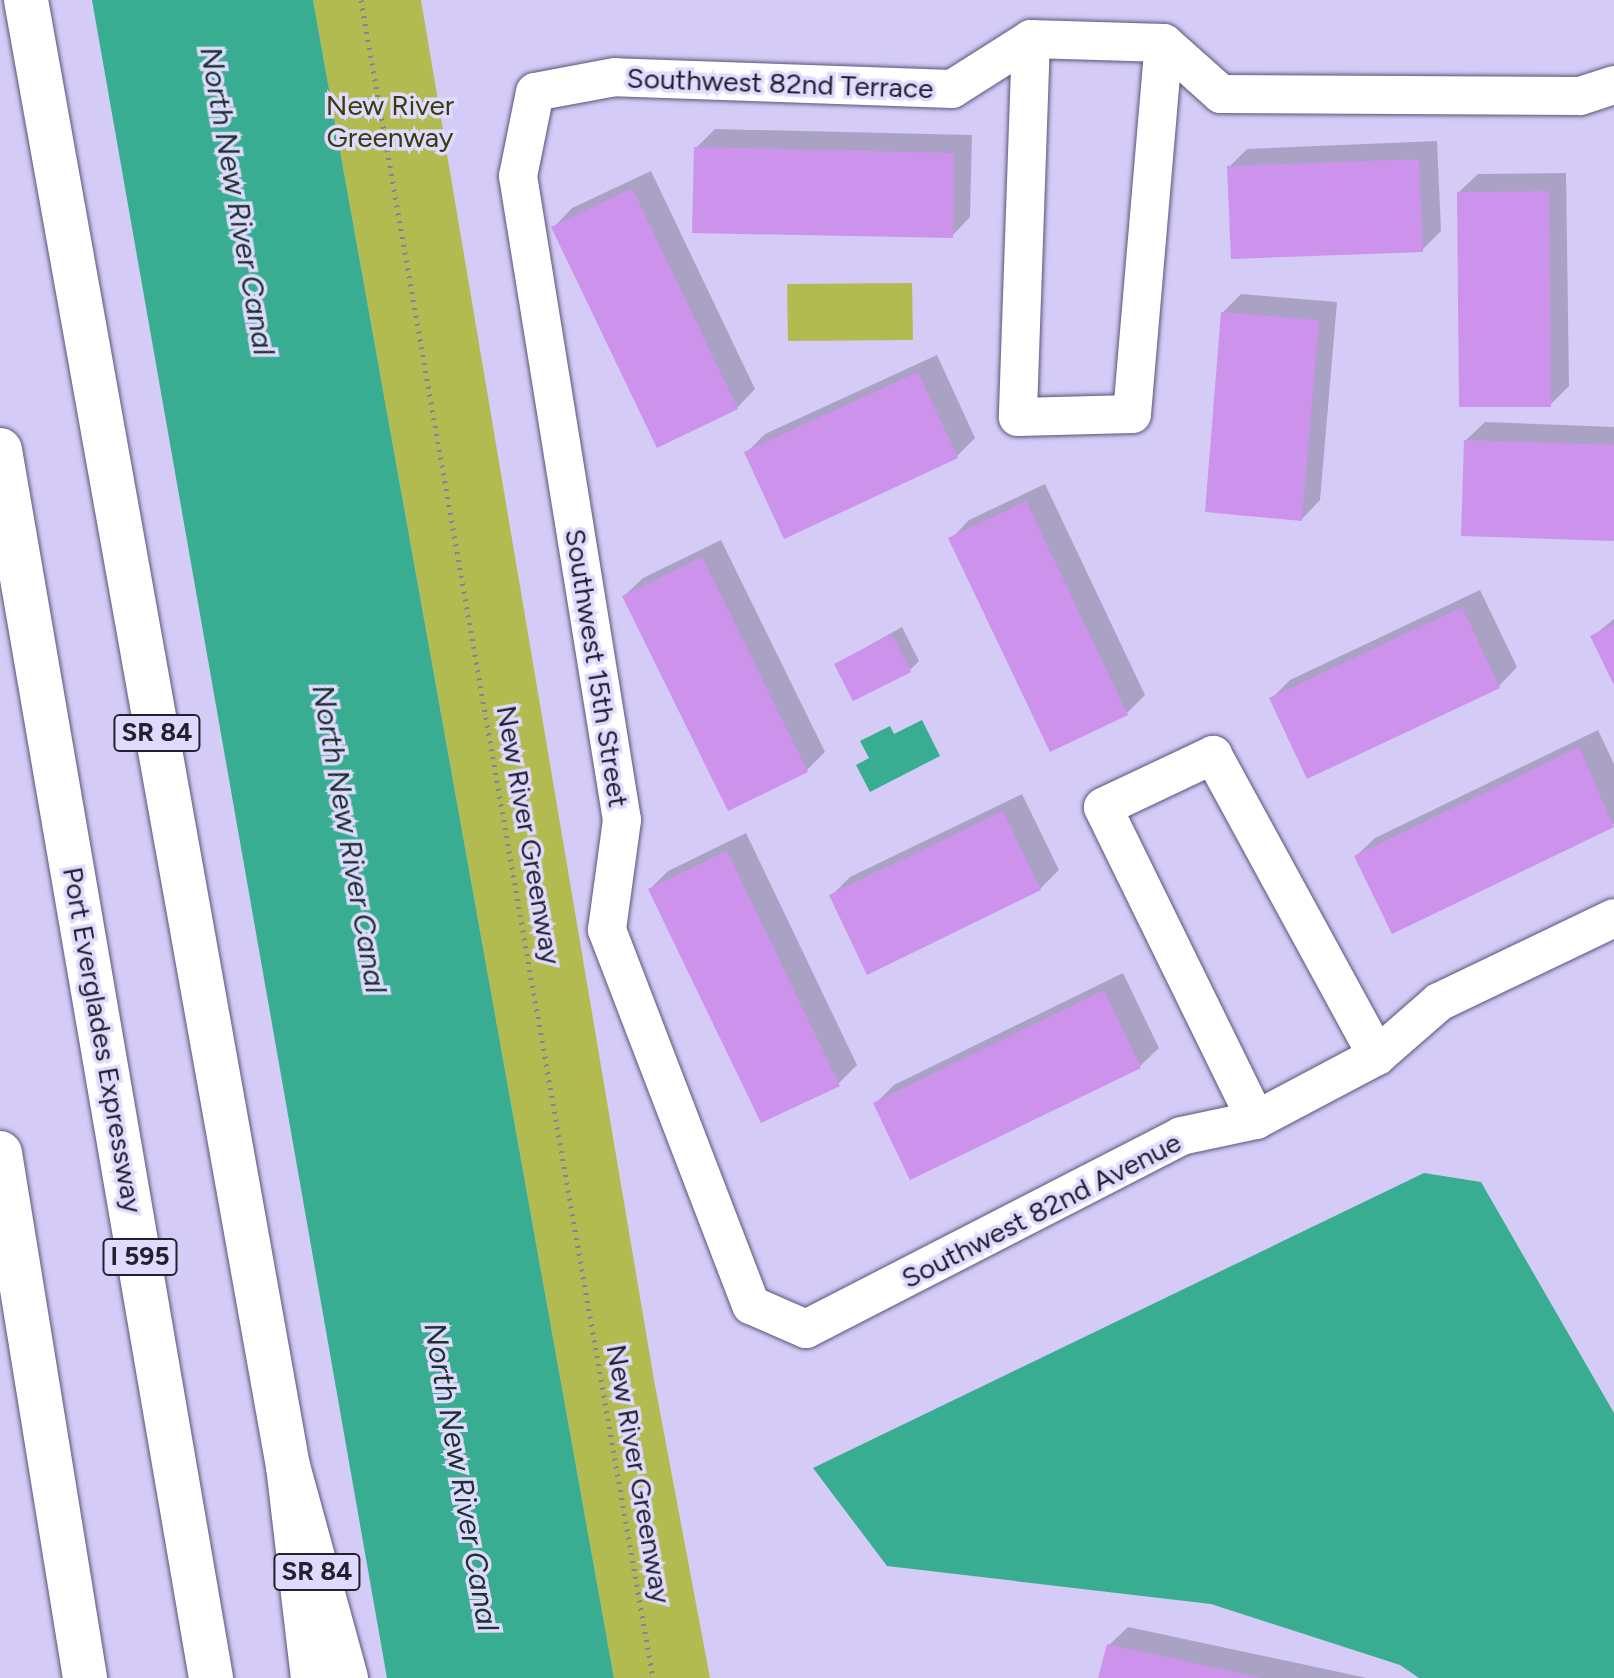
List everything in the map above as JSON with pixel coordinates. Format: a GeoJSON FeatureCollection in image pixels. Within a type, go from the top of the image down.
{"type":"FeatureCollection","features":[{"type":"Feature","properties":{"kind":"main road","name":"SR 84"},"geometry":{"type":"LineString","coordinates":[[26,0],[288,1466],[346,1678]]}},
{"type":"Feature","properties":{"kind":"main road","name":"Port Everglades Expressway"},"geometry":{"type":"LineString","coordinates":[[0,450],[211,1678]]}},
{"type":"Feature","properties":{"kind":"main road"},"geometry":{"type":"LineString","coordinates":[[0,1153],[85,1678]]}},
{"type":"Feature","properties":{"kind":"main road"},"geometry":{"type":"LineString","coordinates":[[288,1466],[313,1678]]}},
{"type":"Feature","properties":{"kind":"street"},"geometry":{"type":"LineString","coordinates":[[1164,43],[1132,414],[1018,417],[1031,39],[1164,43],[1221,94],[1580,96],[1614,85]]}},
{"type":"Feature","properties":{"kind":"street","name":"Southwest 82nd Terrace"},"geometry":{"type":"LineString","coordinates":[[535,92],[615,77],[952,89],[1031,39]]}},
{"type":"Feature","properties":{"kind":"street","name":"Southwest 15th Street"},"geometry":{"type":"LineString","coordinates":[[535,92],[518,176],[622,820],[607,930],[751,1305],[806,1329]]}},
{"type":"Feature","properties":{"kind":"street"},"geometry":{"type":"LineString","coordinates":[[1256,1120],[1103,807],[1213,755],[1377,1056]]}},
{"type":"Feature","properties":{"kind":"street","name":"Southwest 82nd Avenue"},"geometry":{"type":"LineString","coordinates":[[806,1329],[1181,1136],[1256,1120],[1377,1056],[1439,1002],[1614,918]]}},
{"type":"Feature","properties":{"kind":"path","name":"New River Greenway"},"geometry":{"type":"LineString","coordinates":[[361,0],[653,1678]]}},
{"type":"Feature","properties":{"kind":"green space","name":"New River Greenway"},"geometry":{"type":"Polygon","coordinates":[[[313,0],[421,0],[654,1380],[710,1678],[614,1678],[313,0]]]}},
{"type":"Feature","properties":{"kind":"green space"},"geometry":{"type":"Polygon","coordinates":[[[912,283],[913,340],[788,341],[787,284],[912,283]]]}},
{"type":"Feature","properties":{"kind":"water","name":"North New River Canal"},"geometry":{"type":"Polygon","coordinates":[[[92,0],[313,0],[614,1678],[387,1678],[92,0]]]}},
{"type":"Feature","properties":{"kind":"water"},"geometry":{"type":"Polygon","coordinates":[[[922,720],[940,756],[870,792],[856,765],[869,758],[860,741],[890,726],[894,734],[922,720]]]}},
{"type":"Feature","properties":{"kind":"water"},"geometry":{"type":"Polygon","coordinates":[[[1424,1173],[1481,1182],[1614,1413],[1614,1678],[1419,1678],[1400,1665],[1211,1604],[887,1566],[813,1468],[1424,1173]]]}},
{"type":"Feature","properties":{"kind":"building"},"geometry":{"type":"Polygon","coordinates":[[[694,147],[954,153],[953,238],[692,233],[694,147]]]}},
{"type":"Feature","properties":{"kind":"building"},"geometry":{"type":"Polygon","coordinates":[[[1419,159],[1423,252],[1231,259],[1227,166],[1419,159]]]}},
{"type":"Feature","properties":{"kind":"building"},"geometry":{"type":"Polygon","coordinates":[[[632,188],[738,409],[657,448],[551,227],[632,188]]]}},
{"type":"Feature","properties":{"kind":"building"},"geometry":{"type":"Polygon","coordinates":[[[1549,191],[1551,407],[1459,407],[1457,192],[1549,191]]]}},
{"type":"Feature","properties":{"kind":"building"},"geometry":{"type":"Polygon","coordinates":[[[1221,312],[1319,320],[1302,521],[1205,512],[1221,312]]]}},
{"type":"Feature","properties":{"kind":"building"},"geometry":{"type":"Polygon","coordinates":[[[918,372],[958,458],[784,539],[744,452],[918,372]]]}},
{"type":"Feature","properties":{"kind":"building"},"geometry":{"type":"Polygon","coordinates":[[[1464,440],[1614,445],[1614,541],[1461,536],[1464,440]]]}},
{"type":"Feature","properties":{"kind":"building"},"geometry":{"type":"Polygon","coordinates":[[[1026,501],[1128,715],[1050,752],[948,538],[1026,501]]]}},
{"type":"Feature","properties":{"kind":"building"},"geometry":{"type":"Polygon","coordinates":[[[702,557],[808,772],[728,811],[622,596],[702,557]]]}},
{"type":"Feature","properties":{"kind":"building"},"geometry":{"type":"Polygon","coordinates":[[[1462,607],[1500,688],[1307,779],[1269,698],[1462,607]]]}},
{"type":"Feature","properties":{"kind":"building"},"geometry":{"type":"Polygon","coordinates":[[[1614,624],[1614,685],[1590,636],[1614,624]]]}},
{"type":"Feature","properties":{"kind":"building"},"geometry":{"type":"Polygon","coordinates":[[[892,634],[911,672],[853,701],[834,664],[892,634]]]}},
{"type":"Feature","properties":{"kind":"building"},"geometry":{"type":"Polygon","coordinates":[[[1579,747],[1614,827],[1392,934],[1354,856],[1579,747]]]}},
{"type":"Feature","properties":{"kind":"building"},"geometry":{"type":"Polygon","coordinates":[[[1003,811],[1041,890],[867,975],[829,895],[1003,811]]]}},
{"type":"Feature","properties":{"kind":"building"},"geometry":{"type":"Polygon","coordinates":[[[727,851],[840,1086],[761,1123],[648,889],[727,851]]]}},
{"type":"Feature","properties":{"kind":"building"},"geometry":{"type":"Polygon","coordinates":[[[1104,990],[1141,1068],[910,1180],[873,1103],[1104,990]]]}},
{"type":"Feature","properties":{"kind":"building"},"geometry":{"type":"Polygon","coordinates":[[[1107,1644],[1258,1677],[1258,1678],[1098,1678],[1107,1644]]]}}]}
